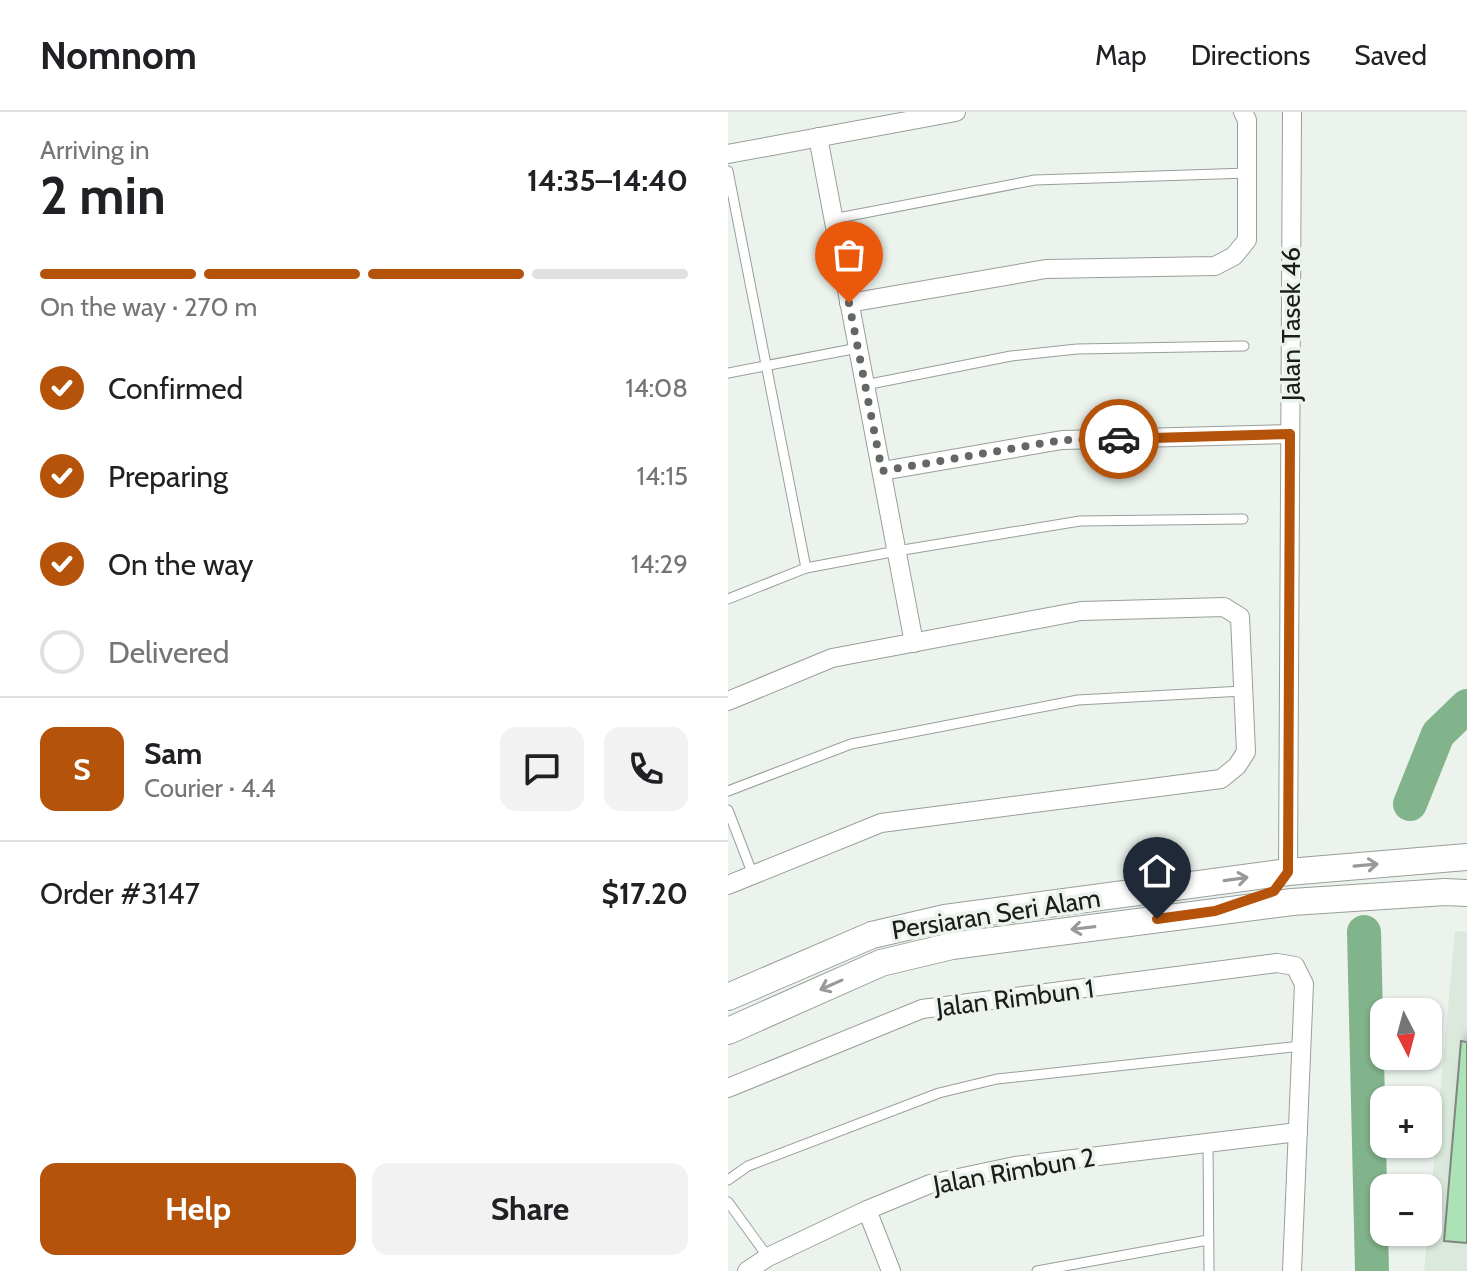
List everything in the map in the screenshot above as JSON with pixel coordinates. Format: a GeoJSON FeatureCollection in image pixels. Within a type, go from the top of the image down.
{"type":"FeatureCollection","features":[{"type":"Feature","properties":{"kind":"main road","name":"Persiaran Seri Alam"},"geometry":{"type":"LineString","coordinates":[[728,997],[872,935],[945,918],[1288,872],[1467,857]]}},
{"type":"Feature","properties":{"kind":"main road"},"geometry":{"type":"LineString","coordinates":[[1215,911],[1274,891],[1288,872],[1318,890],[1364,897]]}},
{"type":"Feature","properties":{"kind":"main road","name":"Persiaran Seri Alam"},"geometry":{"type":"LineString","coordinates":[[728,1031],[881,963],[952,946],[1292,902],[1467,893]]}},
{"type":"Feature","properties":{"kind":"street"},"geometry":{"type":"LineString","coordinates":[[728,154],[956,112]]}},
{"type":"Feature","properties":{"kind":"street","name":"Jalan Tasek 46"},"geometry":{"type":"LineString","coordinates":[[1288,872],[1292,112]]}},
{"type":"Feature","properties":{"kind":"street"},"geometry":{"type":"LineString","coordinates":[[849,303],[1046,269],[1215,266],[1234,256],[1247,240],[1245,116]]}},
{"type":"Feature","properties":{"kind":"street"},"geometry":{"type":"LineString","coordinates":[[818,137],[914,643]]}},
{"type":"Feature","properties":{"kind":"street"},"geometry":{"type":"LineString","coordinates":[[882,471],[1062,440],[1290,434]]}},
{"type":"Feature","properties":{"kind":"street"},"geometry":{"type":"LineString","coordinates":[[728,701],[832,658],[1081,611],[1224,607],[1240,617],[1246,752],[1237,766],[1221,779],[881,823],[728,885]]}},
{"type":"Feature","properties":{"kind":"street","name":"Jalan Rimbun 1"},"geometry":{"type":"LineString","coordinates":[[728,1088],[922,1009],[1277,963],[1295,966],[1304,984],[1301,1046]]}},
{"type":"Feature","properties":{"kind":"street"},"geometry":{"type":"LineString","coordinates":[[1292,1271],[1301,1046]]}},
{"type":"Feature","properties":{"kind":"street","name":"Jalan Rimbun 2"},"geometry":{"type":"LineString","coordinates":[[747,1271],[768,1257],[930,1184],[1015,1166],[1298,1132]]}},
{"type":"Feature","properties":{"kind":"street"},"geometry":{"type":"LineString","coordinates":[[867,1210],[891,1271]]}},
{"type":"Feature","properties":{"kind":"lane"},"geometry":{"type":"LineString","coordinates":[[728,171],[806,568]]}},
{"type":"Feature","properties":{"kind":"lane"},"geometry":{"type":"LineString","coordinates":[[833,219],[1035,180],[1248,173]]}},
{"type":"Feature","properties":{"kind":"lane"},"geometry":{"type":"LineString","coordinates":[[865,385],[1011,356],[1077,349],[1244,346]]}},
{"type":"Feature","properties":{"kind":"lane"},"geometry":{"type":"LineString","coordinates":[[728,373],[858,348]]}},
{"type":"Feature","properties":{"kind":"lane"},"geometry":{"type":"LineString","coordinates":[[728,599],[806,568],[1080,521],[1243,519]]}},
{"type":"Feature","properties":{"kind":"lane"},"geometry":{"type":"LineString","coordinates":[[728,791],[866,741],[1078,700],[1243,691]]}},
{"type":"Feature","properties":{"kind":"lane"},"geometry":{"type":"LineString","coordinates":[[728,810],[753,875]]}},
{"type":"Feature","properties":{"kind":"lane"},"geometry":{"type":"LineString","coordinates":[[728,1180],[748,1166],[954,1089],[997,1079],[1301,1046]]}},
{"type":"Feature","properties":{"kind":"lane"},"geometry":{"type":"LineString","coordinates":[[1208,1142],[1209,1271]]}},
{"type":"Feature","properties":{"kind":"lane"},"geometry":{"type":"LineString","coordinates":[[728,1202],[768,1257]]}},
{"type":"Feature","properties":{"kind":"lane"},"geometry":{"type":"LineString","coordinates":[[1037,1271],[1208,1240]]}},
{"type":"Feature","properties":{"kind":"shaded area"},"geometry":{"type":"Polygon","coordinates":[[[1455,931],[1467,932],[1467,1271],[1424,1271],[1426,1246],[1442,1246],[1442,1174],[1433,1174],[1434,1158],[1442,1158],[1441,1086],[1455,931]]]}},
{"type":"Feature","properties":{"kind":"building"},"geometry":{"type":"Polygon","coordinates":[[[1461,1041],[1467,1042],[1467,1243],[1444,1241],[1461,1041]]]}},
{"type":"Feature","properties":{"kind":"waterway"},"geometry":{"type":"LineString","coordinates":[[1410,804],[1438,734],[1467,706]]}},
{"type":"Feature","properties":{"kind":"waterway"},"geometry":{"type":"LineString","coordinates":[[1364,932],[1372,1271]]}},
{"type":"Feature","properties":{"kind":"way so far"},"geometry":{"type":"LineString","coordinates":[[849,303],[882,471],[1062,440],[1119,439]]}},
{"type":"Feature","properties":{"kind":"route"},"geometry":{"type":"LineString","coordinates":[[1119,439],[1290,434],[1288,872],[1274,891],[1215,911],[1157,919]]}}]}
